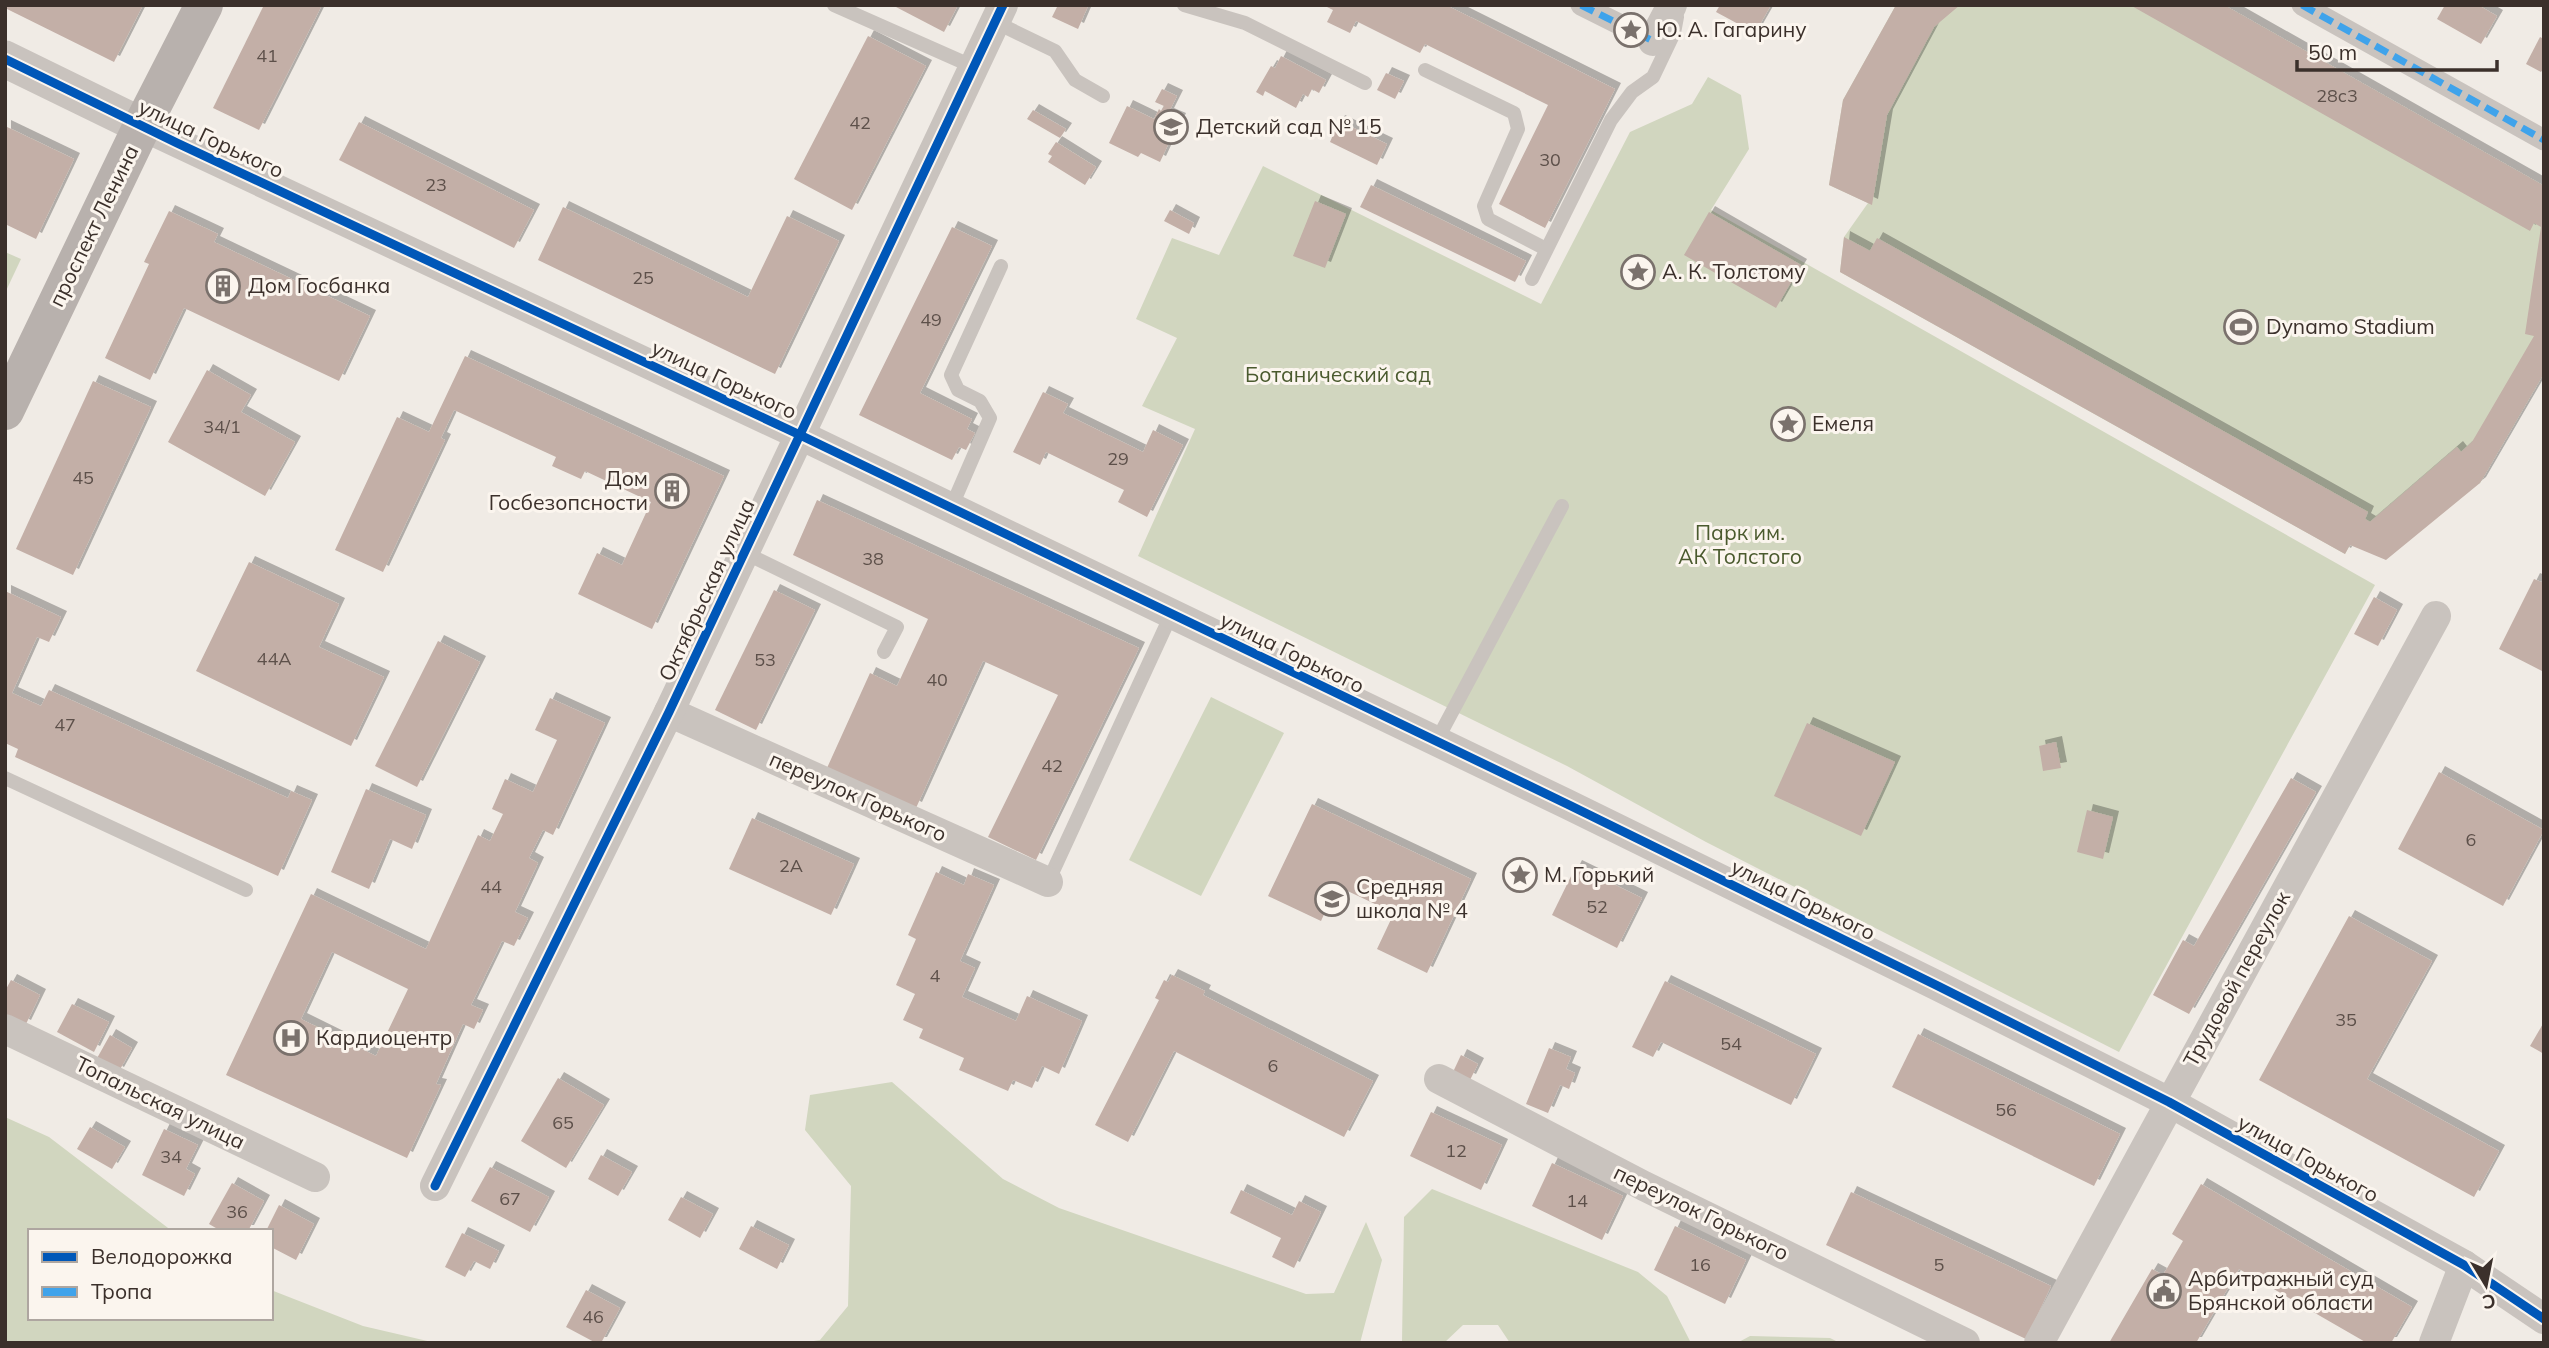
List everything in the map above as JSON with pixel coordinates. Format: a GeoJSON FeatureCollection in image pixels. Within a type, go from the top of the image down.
{"type":"FeatureCollection","features":[{"type":"Feature","properties":{"kind":"main road","name":"проспект Ленина"},"geometry":{"type":"LineString","coordinates":[[5,411],[142,126],[204,5]]}},
{"type":"Feature","properties":{"kind":"street"},"geometry":{"type":"LineString","coordinates":[[1581,5],[1653,41],[1672,5]]}},
{"type":"Feature","properties":{"kind":"street"},"geometry":{"type":"LineString","coordinates":[[2302,5],[2544,140]]}},
{"type":"Feature","properties":{"kind":"street","name":"Октябрьская улица"},"geometry":{"type":"LineString","coordinates":[[435,1186],[669,712],[999,14]]}},
{"type":"Feature","properties":{"kind":"street","name":"улица Горького"},"geometry":{"type":"LineString","coordinates":[[5,59],[800,435],[1938,986],[2169,1102],[2465,1265],[2544,1319]]}},
{"type":"Feature","properties":{"kind":"street","name":"Трудовой переулок"},"geometry":{"type":"LineString","coordinates":[[2039,1343],[2436,616]]}},
{"type":"Feature","properties":{"kind":"street","name":"переулок Горького"},"geometry":{"type":"LineString","coordinates":[[669,712],[1048,882]]}},
{"type":"Feature","properties":{"kind":"street","name":"Топальская улица"},"geometry":{"type":"LineString","coordinates":[[5,1029],[315,1177]]}},
{"type":"Feature","properties":{"kind":"street","name":"переулок Горького"},"geometry":{"type":"LineString","coordinates":[[1439,1079],[1644,1186],[1965,1343]]}},
{"type":"Feature","properties":{"kind":"street"},"geometry":{"type":"LineString","coordinates":[[2434,1343],[2465,1265]]}},
{"type":"Feature","properties":{"kind":"lane"},"geometry":{"type":"LineString","coordinates":[[834,5],[974,67]]}},
{"type":"Feature","properties":{"kind":"lane"},"geometry":{"type":"LineString","coordinates":[[1184,5],[1244,23],[1365,83]]}},
{"type":"Feature","properties":{"kind":"lane"},"geometry":{"type":"LineString","coordinates":[[1532,279],[1611,120],[1632,92],[1653,77],[1674,33],[1678,5]]}},
{"type":"Feature","properties":{"kind":"lane"},"geometry":{"type":"LineString","coordinates":[[999,14],[1055,51],[1075,80],[1103,96]]}},
{"type":"Feature","properties":{"kind":"lane"},"geometry":{"type":"LineString","coordinates":[[1425,70],[1514,113],[1518,129],[1484,206],[1488,219],[1546,249]]}},
{"type":"Feature","properties":{"kind":"lane"},"geometry":{"type":"LineString","coordinates":[[951,508],[990,418],[980,401],[958,390],[951,375],[1001,267]]}},
{"type":"Feature","properties":{"kind":"lane"},"geometry":{"type":"LineString","coordinates":[[1436,742],[1562,506]]}},
{"type":"Feature","properties":{"kind":"lane"},"geometry":{"type":"LineString","coordinates":[[744,553],[897,627],[884,652]]}},
{"type":"Feature","properties":{"kind":"lane"},"geometry":{"type":"LineString","coordinates":[[1048,882],[1171,615]]}},
{"type":"Feature","properties":{"kind":"lane"},"geometry":{"type":"LineString","coordinates":[[5,778],[246,890]]}},
{"type":"Feature","properties":{"kind":"green space","name":"Dynamo Stadium"},"geometry":{"type":"Polygon","coordinates":[[[1896,5],[2224,5],[2544,186],[2544,373],[2480,483],[2350,545],[2345,554],[1840,272],[1844,237],[1868,203],[1829,185],[1843,100],[1896,5]]]}},
{"type":"Feature","properties":{"kind":"green space","name":"Парк им. АК Толстого"},"geometry":{"type":"Polygon","coordinates":[[[1708,77],[1741,95],[1749,149],[1711,210],[2375,585],[2119,1052],[1706,842],[1567,766],[1138,556],[1195,429],[1142,406],[1177,338],[1136,319],[1172,238],[1219,255],[1263,166],[1541,304],[1630,132],[1692,104],[1708,77]]]}},
{"type":"Feature","properties":{"kind":"green space"},"geometry":{"type":"Polygon","coordinates":[[[5,252],[21,259],[5,293],[5,252]]]}},
{"type":"Feature","properties":{"kind":"green space"},"geometry":{"type":"Polygon","coordinates":[[[1211,697],[1284,733],[1201,896],[1129,860],[1211,697]]]}},
{"type":"Feature","properties":{"kind":"green space"},"geometry":{"type":"Polygon","coordinates":[[[892,1082],[1003,1179],[1059,1208],[1306,1294],[1334,1293],[1366,1222],[1382,1260],[1360,1343],[801,1343],[820,1340],[848,1306],[851,1186],[805,1130],[810,1095],[892,1082]]]}},
{"type":"Feature","properties":{"kind":"green space"},"geometry":{"type":"Polygon","coordinates":[[[5,1117],[49,1137],[169,1229],[28,1229],[28,1320],[273,1320],[273,1291],[363,1326],[436,1343],[5,1343],[5,1117]]]}},
{"type":"Feature","properties":{"kind":"green space"},"geometry":{"type":"Polygon","coordinates":[[[1432,1189],[1638,1272],[1667,1296],[1691,1343],[1510,1343],[1498,1325],[1463,1325],[1444,1343],[1402,1342],[1404,1217],[1432,1189]]]}},
{"type":"Feature","properties":{"kind":"green space"},"geometry":{"type":"Polygon","coordinates":[[[1750,1336],[1830,1338],[1840,1343],[1737,1343],[1750,1336]]]}},
{"type":"Feature","properties":{"kind":"building"},"geometry":{"type":"Polygon","coordinates":[[[5,5],[143,5],[114,62],[5,8],[5,5]]]}},
{"type":"Feature","properties":{"kind":"building"},"geometry":{"type":"Polygon","coordinates":[[[264,5],[322,5],[259,130],[213,108],[264,5]]]}},
{"type":"Feature","properties":{"kind":"building"},"geometry":{"type":"Polygon","coordinates":[[[958,5],[944,32],[896,7],[958,5]]]}},
{"type":"Feature","properties":{"kind":"building"},"geometry":{"type":"Polygon","coordinates":[[[1058,5],[1088,6],[1078,29],[1052,17],[1058,5]]]}},
{"type":"Feature","properties":{"kind":"building"},"geometry":{"type":"Polygon","coordinates":[[[1323,5],[1446,5],[1615,89],[1545,228],[1499,204],[1548,105],[1425,44],[1420,53],[1356,21],[1350,33],[1327,22],[1333,10],[1323,5]]]}},
{"type":"Feature","properties":{"kind":"building"},"geometry":{"type":"Polygon","coordinates":[[[1720,5],[1771,5],[1755,33],[1716,12],[1720,5]]]}},
{"type":"Feature","properties":{"kind":"building"},"geometry":{"type":"Polygon","coordinates":[[[1896,5],[1960,5],[1934,27],[1887,115],[1872,205],[1829,185],[1843,100],[1896,5]]]}},
{"type":"Feature","properties":{"kind":"building"},"geometry":{"type":"Polygon","coordinates":[[[2130,5],[2224,5],[2544,186],[2544,373],[2480,483],[2386,560],[2350,545],[2345,554],[1840,272],[1844,237],[1870,251],[1877,238],[2368,512],[2365,519],[2370,522],[2457,447],[2461,452],[2472,442],[2534,336],[2525,334],[2541,227],[2534,223],[2530,231],[2130,5]]]}},
{"type":"Feature","properties":{"kind":"building"},"geometry":{"type":"Polygon","coordinates":[[[2445,5],[2478,5],[2497,16],[2481,44],[2437,19],[2445,5]]]}},
{"type":"Feature","properties":{"kind":"building"},"geometry":{"type":"Polygon","coordinates":[[[868,36],[926,66],[852,210],[794,179],[868,36]]]}},
{"type":"Feature","properties":{"kind":"building"},"geometry":{"type":"Polygon","coordinates":[[[2540,37],[2544,39],[2544,68],[2541,72],[2526,64],[2540,37]]]}},
{"type":"Feature","properties":{"kind":"building"},"geometry":{"type":"Polygon","coordinates":[[[1281,56],[1326,80],[1319,93],[1312,89],[1308,97],[1303,94],[1296,108],[1265,91],[1263,96],[1256,92],[1271,66],[1275,68],[1281,56]]]}},
{"type":"Feature","properties":{"kind":"building"},"geometry":{"type":"Polygon","coordinates":[[[1386,73],[1404,81],[1395,99],[1377,90],[1386,73]]]}},
{"type":"Feature","properties":{"kind":"building"},"geometry":{"type":"Polygon","coordinates":[[[1162,89],[1177,96],[1168,114],[1180,119],[1160,162],[1141,153],[1138,157],[1109,143],[1127,106],[1154,119],[1159,109],[1161,111],[1164,106],[1155,102],[1162,89]]]}},
{"type":"Feature","properties":{"kind":"building"},"geometry":{"type":"Polygon","coordinates":[[[1033,110],[1066,129],[1060,138],[1027,119],[1033,110]]]}},
{"type":"Feature","properties":{"kind":"building"},"geometry":{"type":"Polygon","coordinates":[[[1339,121],[1387,144],[1377,165],[1330,142],[1339,121]]]}},
{"type":"Feature","properties":{"kind":"building"},"geometry":{"type":"Polygon","coordinates":[[[359,122],[534,210],[514,248],[339,160],[359,122]]]}},
{"type":"Feature","properties":{"kind":"building"},"geometry":{"type":"Polygon","coordinates":[[[5,126],[74,159],[36,239],[5,224],[5,126]]]}},
{"type":"Feature","properties":{"kind":"building"},"geometry":{"type":"Polygon","coordinates":[[[1056,142],[1096,167],[1085,185],[1048,162],[1052,156],[1048,154],[1056,142]]]}},
{"type":"Feature","properties":{"kind":"building"},"geometry":{"type":"Polygon","coordinates":[[[1371,185],[1526,261],[1515,282],[1360,207],[1371,185]]]}},
{"type":"Feature","properties":{"kind":"building"},"geometry":{"type":"Polygon","coordinates":[[[1315,201],[1346,214],[1325,268],[1293,256],[1315,201]]]}},
{"type":"Feature","properties":{"kind":"building"},"geometry":{"type":"Polygon","coordinates":[[[563,207],[748,297],[787,216],[839,241],[775,374],[538,260],[563,207]]]}},
{"type":"Feature","properties":{"kind":"building"},"geometry":{"type":"Polygon","coordinates":[[[1170,210],[1194,223],[1189,234],[1164,221],[1170,210]]]}},
{"type":"Feature","properties":{"kind":"building","name":"Дом Госбанка"},"geometry":{"type":"Polygon","coordinates":[[[169,211],[218,234],[214,242],[370,316],[339,381],[184,308],[150,380],[105,358],[149,264],[144,262],[169,211]]]}},
{"type":"Feature","properties":{"kind":"building"},"geometry":{"type":"Polygon","coordinates":[[[1709,212],[1801,265],[1776,308],[1684,255],[1709,212]]]}},
{"type":"Feature","properties":{"kind":"building"},"geometry":{"type":"Polygon","coordinates":[[[952,227],[992,246],[920,393],[972,419],[967,429],[975,433],[966,450],[959,447],[952,460],[859,415],[952,227]]]}},
{"type":"Feature","properties":{"kind":"building","name":"Дом Госбезопсности"},"geometry":{"type":"Polygon","coordinates":[[[465,356],[724,476],[652,629],[578,594],[597,553],[622,565],[651,502],[585,471],[581,479],[552,466],[556,457],[454,410],[441,438],[445,440],[383,572],[335,550],[397,417],[429,432],[465,356]]]}},
{"type":"Feature","properties":{"kind":"building"},"geometry":{"type":"Polygon","coordinates":[[[207,370],[251,395],[241,412],[295,442],[265,496],[168,442],[207,370]]]}},
{"type":"Feature","properties":{"kind":"building"},"geometry":{"type":"Polygon","coordinates":[[[93,381],[151,407],[73,575],[16,549],[93,381]]]}},
{"type":"Feature","properties":{"kind":"building"},"geometry":{"type":"Polygon","coordinates":[[[1043,392],[1068,404],[1063,413],[1143,452],[1153,430],[1183,445],[1147,517],[1118,502],[1124,490],[1046,452],[1040,465],[1013,452],[1043,392]]]}},
{"type":"Feature","properties":{"kind":"building"},"geometry":{"type":"Polygon","coordinates":[[[817,500],[1139,648],[1036,860],[988,837],[1058,695],[983,661],[916,808],[827,768],[870,673],[897,686],[928,619],[793,555],[817,500]]]}},
{"type":"Feature","properties":{"kind":"building"},"geometry":{"type":"Polygon","coordinates":[[[249,562],[339,604],[319,647],[384,677],[351,746],[196,671],[249,562]]]}},
{"type":"Feature","properties":{"kind":"building"},"geometry":{"type":"Polygon","coordinates":[[[2534,579],[2544,583],[2544,672],[2499,649],[2534,579]]]}},
{"type":"Feature","properties":{"kind":"building"},"geometry":{"type":"Polygon","coordinates":[[[774,590],[815,610],[756,730],[715,710],[774,590]]]}},
{"type":"Feature","properties":{"kind":"building"},"geometry":{"type":"Polygon","coordinates":[[[5,591],[61,617],[49,642],[37,637],[12,693],[41,706],[49,690],[288,798],[291,791],[312,800],[278,876],[15,757],[18,749],[5,743],[5,591]]]}},
{"type":"Feature","properties":{"kind":"building"},"geometry":{"type":"Polygon","coordinates":[[[2374,597],[2397,610],[2378,646],[2354,634],[2374,597]]]}},
{"type":"Feature","properties":{"kind":"building"},"geometry":{"type":"Polygon","coordinates":[[[438,641],[480,662],[417,787],[375,766],[438,641]]]}},
{"type":"Feature","properties":{"kind":"building"},"geometry":{"type":"Polygon","coordinates":[[[550,698],[605,723],[553,835],[543,830],[529,858],[538,863],[515,912],[528,918],[514,946],[502,941],[471,1005],[483,1010],[474,1029],[463,1024],[436,1084],[441,1085],[407,1158],[226,1075],[311,894],[426,949],[478,835],[490,841],[503,814],[492,809],[505,779],[533,792],[557,740],[535,730],[550,698]],[[332,952],[301,1019],[376,1056],[408,989],[332,952]]]}},
{"type":"Feature","properties":{"kind":"building"},"geometry":{"type":"Polygon","coordinates":[[[1807,723],[1895,762],[1861,836],[1774,796],[1807,723]]]}},
{"type":"Feature","properties":{"kind":"building"},"geometry":{"type":"Polygon","coordinates":[[[2056,742],[2061,768],[2043,771],[2039,746],[2056,742]]]}},
{"type":"Feature","properties":{"kind":"building"},"geometry":{"type":"Polygon","coordinates":[[[2439,772],[2544,830],[2503,906],[2398,849],[2439,772]]]}},
{"type":"Feature","properties":{"kind":"building"},"geometry":{"type":"Polygon","coordinates":[[[2291,778],[2316,792],[2189,1014],[2153,995],[2183,940],[2194,946],[2291,778]]]}},
{"type":"Feature","properties":{"kind":"building"},"geometry":{"type":"Polygon","coordinates":[[[366,789],[426,815],[412,849],[390,839],[369,889],[331,872],[366,789]]]}},
{"type":"Feature","properties":{"kind":"building"},"geometry":{"type":"Polygon","coordinates":[[[1312,804],[1471,879],[1427,973],[1377,949],[1394,913],[1337,886],[1321,921],[1268,896],[1312,804]]]}},
{"type":"Feature","properties":{"kind":"building"},"geometry":{"type":"Polygon","coordinates":[[[2087,810],[2113,817],[2103,859],[2077,852],[2087,810]]]}},
{"type":"Feature","properties":{"kind":"building"},"geometry":{"type":"Polygon","coordinates":[[[752,818],[854,864],[831,915],[729,869],[752,818]]]}},
{"type":"Feature","properties":{"kind":"building"},"geometry":{"type":"Polygon","coordinates":[[[1576,866],[1642,898],[1617,948],[1552,915],[1576,866]]]}},
{"type":"Feature","properties":{"kind":"building"},"geometry":{"type":"Polygon","coordinates":[[[936,872],[964,885],[968,874],[994,885],[960,961],[975,968],[962,997],[1016,1021],[1027,996],[1082,1021],[1059,1074],[1042,1066],[1032,1088],[1013,1080],[1008,1091],[959,1070],[964,1058],[919,1038],[923,1029],[903,1020],[915,994],[896,985],[916,939],[908,935],[936,872]]]}},
{"type":"Feature","properties":{"kind":"building"},"geometry":{"type":"Polygon","coordinates":[[[2349,916],[2432,961],[2367,1079],[2499,1151],[2474,1197],[2259,1080],[2349,916]]]}},
{"type":"Feature","properties":{"kind":"building"},"geometry":{"type":"Polygon","coordinates":[[[1172,975],[1205,991],[1203,995],[1373,1081],[1344,1137],[1174,1051],[1128,1142],[1095,1125],[1159,1000],[1155,998],[1164,980],[1168,982],[1172,975]]]}},
{"type":"Feature","properties":{"kind":"building"},"geometry":{"type":"Polygon","coordinates":[[[11,980],[40,995],[25,1026],[5,1016],[5,991],[11,980]]]}},
{"type":"Feature","properties":{"kind":"building"},"geometry":{"type":"Polygon","coordinates":[[[1665,981],[1816,1054],[1791,1105],[1661,1042],[1653,1057],[1632,1047],[1665,981]]]}},
{"type":"Feature","properties":{"kind":"building"},"geometry":{"type":"Polygon","coordinates":[[[72,1004],[109,1022],[94,1052],[57,1032],[72,1004]]]}},
{"type":"Feature","properties":{"kind":"building"},"geometry":{"type":"Polygon","coordinates":[[[2544,1022],[2544,1054],[2530,1046],[2544,1022]]]}},
{"type":"Feature","properties":{"kind":"building"},"geometry":{"type":"Polygon","coordinates":[[[1918,1034],[2120,1134],[2094,1186],[1892,1087],[1918,1034]]]}},
{"type":"Feature","properties":{"kind":"building"},"geometry":{"type":"Polygon","coordinates":[[[110,1035],[132,1048],[118,1073],[96,1060],[110,1035]]]}},
{"type":"Feature","properties":{"kind":"building"},"geometry":{"type":"Polygon","coordinates":[[[1549,1048],[1571,1057],[1566,1069],[1575,1073],[1569,1089],[1560,1085],[1548,1113],[1526,1104],[1549,1048]]]}},
{"type":"Feature","properties":{"kind":"building"},"geometry":{"type":"Polygon","coordinates":[[[1461,1055],[1478,1064],[1470,1080],[1453,1072],[1461,1055]]]}},
{"type":"Feature","properties":{"kind":"building"},"geometry":{"type":"Polygon","coordinates":[[[558,1078],[604,1105],[566,1168],[521,1141],[558,1078]]]}},
{"type":"Feature","properties":{"kind":"building"},"geometry":{"type":"Polygon","coordinates":[[[1431,1112],[1502,1145],[1481,1190],[1410,1156],[1431,1112]]]}},
{"type":"Feature","properties":{"kind":"building"},"geometry":{"type":"Polygon","coordinates":[[[90,1127],[125,1147],[112,1169],[77,1149],[90,1127]]]}},
{"type":"Feature","properties":{"kind":"building"},"geometry":{"type":"Polygon","coordinates":[[[164,1129],[198,1145],[186,1169],[195,1174],[184,1196],[142,1175],[164,1129]]]}},
{"type":"Feature","properties":{"kind":"building"},"geometry":{"type":"Polygon","coordinates":[[[601,1155],[632,1172],[618,1196],[588,1179],[601,1155]]]}},
{"type":"Feature","properties":{"kind":"building"},"geometry":{"type":"Polygon","coordinates":[[[1552,1163],[1623,1196],[1602,1240],[1532,1206],[1552,1163]]]}},
{"type":"Feature","properties":{"kind":"building"},"geometry":{"type":"Polygon","coordinates":[[[490,1167],[549,1197],[530,1232],[471,1201],[490,1167]]]}},
{"type":"Feature","properties":{"kind":"building"},"geometry":{"type":"Polygon","coordinates":[[[232,1183],[264,1201],[249,1229],[218,1229],[209,1224],[232,1183]]]}},
{"type":"Feature","properties":{"kind":"building"},"geometry":{"type":"Polygon","coordinates":[[[2201,1184],[2412,1307],[2391,1343],[2367,1343],[2239,1269],[2196,1343],[2109,1343],[2152,1269],[2163,1275],[2183,1241],[2172,1234],[2201,1184]]]}},
{"type":"Feature","properties":{"kind":"building"},"geometry":{"type":"Polygon","coordinates":[[[1241,1190],[1292,1215],[1299,1201],[1321,1212],[1294,1268],[1272,1257],[1281,1238],[1230,1213],[1241,1190]]]}},
{"type":"Feature","properties":{"kind":"building"},"geometry":{"type":"Polygon","coordinates":[[[1851,1192],[2051,1286],[2026,1339],[1826,1245],[1851,1192]]]}},
{"type":"Feature","properties":{"kind":"building"},"geometry":{"type":"Polygon","coordinates":[[[681,1197],[713,1214],[700,1238],[668,1220],[681,1197]]]}},
{"type":"Feature","properties":{"kind":"building"},"geometry":{"type":"Polygon","coordinates":[[[279,1205],[314,1224],[296,1260],[273,1248],[273,1229],[267,1229],[279,1205]]]}},
{"type":"Feature","properties":{"kind":"building"},"geometry":{"type":"Polygon","coordinates":[[[751,1226],[789,1245],[777,1269],[739,1249],[751,1226]]]}},
{"type":"Feature","properties":{"kind":"building"},"geometry":{"type":"Polygon","coordinates":[[[1675,1226],[1746,1260],[1725,1304],[1654,1270],[1675,1226]]]}},
{"type":"Feature","properties":{"kind":"building"},"geometry":{"type":"Polygon","coordinates":[[[462,1233],[499,1251],[490,1269],[474,1261],[465,1277],[445,1267],[462,1233]]]}},
{"type":"Feature","properties":{"kind":"building"},"geometry":{"type":"Polygon","coordinates":[[[586,1290],[620,1308],[601,1343],[566,1327],[586,1290]]]}},
{"type":"Feature","properties":{"kind":"marked path"},"geometry":{"type":"LineString","coordinates":[[1581,5],[1653,41]]}},
{"type":"Feature","properties":{"kind":"marked path"},"geometry":{"type":"LineString","coordinates":[[2302,5],[2544,140]]}},
{"type":"Feature","properties":{"kind":"cycle path"},"geometry":{"type":"LineString","coordinates":[[435,1186],[669,712],[1003,5]]}},
{"type":"Feature","properties":{"kind":"cycle path"},"geometry":{"type":"LineString","coordinates":[[5,59],[177,143],[800,435],[1567,804],[1938,986],[2169,1102],[2464,1265],[2544,1319]]}},
{"type":"Feature","properties":{"kind":"place","name":"Ю. А. Гагарину"},"geometry":{"type":"Point","coordinates":[1631,30]}},
{"type":"Feature","properties":{"kind":"place","name":"Детский сад № 15"},"geometry":{"type":"Point","coordinates":[1171,127]}},
{"type":"Feature","properties":{"kind":"place","name":"А. К. Толстому"},"geometry":{"type":"Point","coordinates":[1638,272]}},
{"type":"Feature","properties":{"kind":"place","name":"Дом Госбанка"},"geometry":{"type":"Point","coordinates":[223,286]}},
{"type":"Feature","properties":{"kind":"place","name":"Dynamo Stadium"},"geometry":{"type":"Point","coordinates":[2241,327]}},
{"type":"Feature","properties":{"kind":"place","name":"Емеля"},"geometry":{"type":"Point","coordinates":[1788,424]}},
{"type":"Feature","properties":{"kind":"place","name":"Дом Госбезопсности"},"geometry":{"type":"Point","coordinates":[672,491]}},
{"type":"Feature","properties":{"kind":"place","name":"М. Горький"},"geometry":{"type":"Point","coordinates":[1520,875]}},
{"type":"Feature","properties":{"kind":"place","name":"Средняя школа № 4"},"geometry":{"type":"Point","coordinates":[1332,899]}},
{"type":"Feature","properties":{"kind":"place","name":"Кардиоцентр"},"geometry":{"type":"Point","coordinates":[291,1038]}},
{"type":"Feature","properties":{"kind":"place","name":"Арбитражный суд Брянской области"},"geometry":{"type":"Point","coordinates":[2164,1291]}},
{"type":"Feature","properties":{"kind":"park label","name":"Ботанический сад"},"geometry":{"type":"Point","coordinates":[1338,375]}}]}
